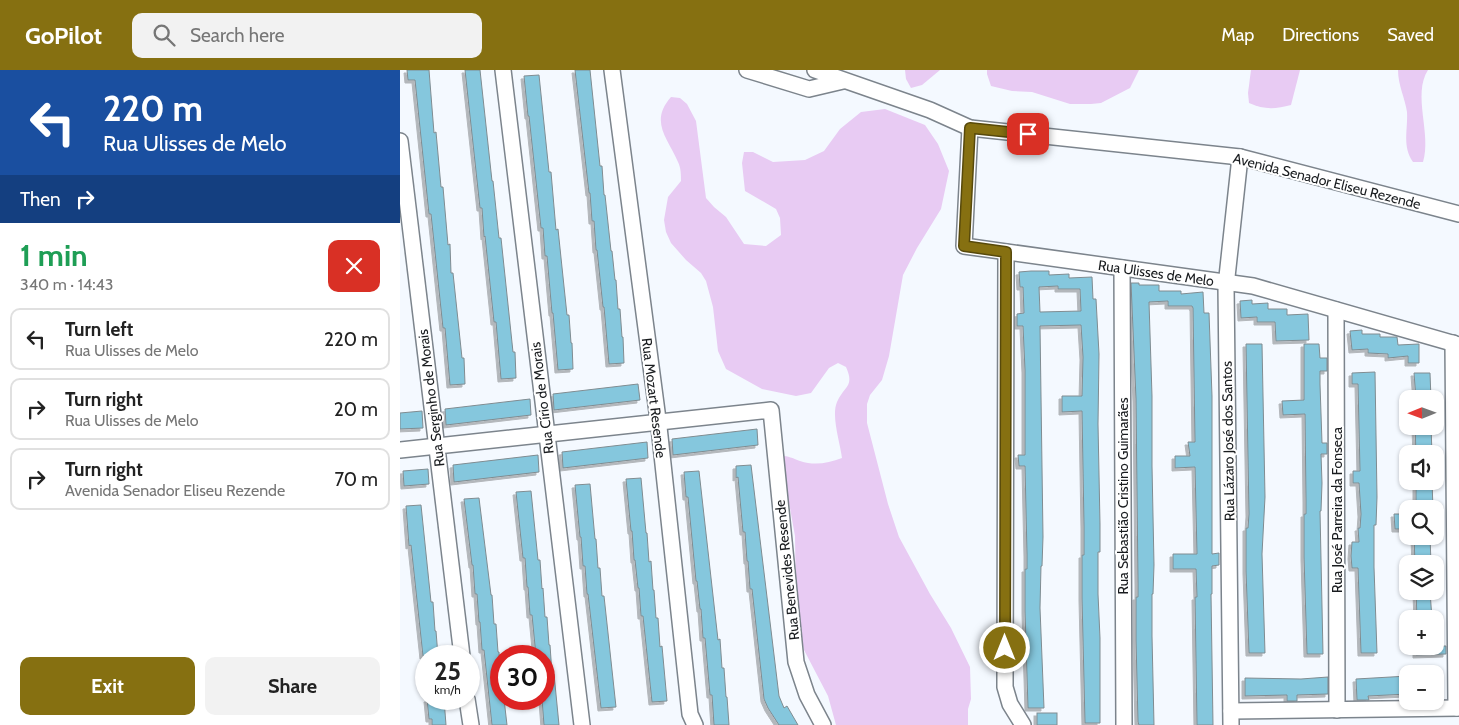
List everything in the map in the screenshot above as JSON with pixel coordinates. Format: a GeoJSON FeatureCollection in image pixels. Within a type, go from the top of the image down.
{"type":"FeatureCollection","features":[{"type":"Feature","properties":{"kind":"street","name":"Rua Círio de Morais"},"geometry":{"type":"LineString","coordinates":[[503,70],[582,725]]}},
{"type":"Feature","properties":{"kind":"street","name":"Rua Mozart Resende"},"geometry":{"type":"LineString","coordinates":[[612,70],[658,422],[690,714],[695,725]]}},
{"type":"Feature","properties":{"kind":"street"},"geometry":{"type":"LineString","coordinates":[[748,70],[809,90],[843,81]]}},
{"type":"Feature","properties":{"kind":"street","name":"Avenida Senador Eliseu Rezende"},"geometry":{"type":"LineString","coordinates":[[815,70],[930,110],[970,128],[1240,157],[1459,214]]}},
{"type":"Feature","properties":{"kind":"street","name":"Rua Ulisses de Melo"},"geometry":{"type":"LineString","coordinates":[[970,128],[964,246],[1253,286],[1456,344]]}},
{"type":"Feature","properties":{"kind":"street","name":"Rua Serginho de Morais"},"geometry":{"type":"LineString","coordinates":[[400,141],[461,645]]}},
{"type":"Feature","properties":{"kind":"street","name":"Rua Lázaro José dos Santos"},"geometry":{"type":"LineString","coordinates":[[1231,718],[1227,282],[1240,157]]}},
{"type":"Feature","properties":{"kind":"street"},"geometry":{"type":"LineString","coordinates":[[1006,252],[1005,688],[1010,704],[1023,725]]}},
{"type":"Feature","properties":{"kind":"street","name":"Rua Sebastião Cristino Guimarães"},"geometry":{"type":"LineString","coordinates":[[1122,268],[1124,725]]}},
{"type":"Feature","properties":{"kind":"street","name":"Rua José Parreira da Fonseca"},"geometry":{"type":"LineString","coordinates":[[1336,310],[1337,710]]}},
{"type":"Feature","properties":{"kind":"street"},"geometry":{"type":"LineString","coordinates":[[1231,718],[1337,710],[1458,708],[1456,344]]}},
{"type":"Feature","properties":{"kind":"street","name":"Rua Benevides Resende"},"geometry":{"type":"LineString","coordinates":[[658,422],[771,410],[796,662],[807,695],[823,725]]}},
{"type":"Feature","properties":{"kind":"street"},"geometry":{"type":"LineString","coordinates":[[400,450],[658,422]]}},
{"type":"Feature","properties":{"kind":"street"},"geometry":{"type":"LineString","coordinates":[[469,710],[471,725]]}},
{"type":"Feature","properties":{"kind":"shaded area"},"geometry":{"type":"Polygon","coordinates":[[[905,70],[940,70],[922,85],[911,88],[906,79],[905,70]]]}},
{"type":"Feature","properties":{"kind":"shaded area"},"geometry":{"type":"Polygon","coordinates":[[[987,70],[1139,70],[1130,88],[1101,103],[1070,104],[1032,92],[1012,91],[991,86],[987,70]]]}},
{"type":"Feature","properties":{"kind":"shaded area"},"geometry":{"type":"Polygon","coordinates":[[[1251,70],[1300,70],[1291,105],[1270,108],[1249,103],[1248,93],[1251,70]]]}},
{"type":"Feature","properties":{"kind":"shaded area"},"geometry":{"type":"Polygon","coordinates":[[[1398,70],[1428,70],[1422,91],[1425,139],[1423,162],[1413,162],[1408,150],[1406,138],[1407,112],[1398,70]]]}},
{"type":"Feature","properties":{"kind":"shaded area"},"geometry":{"type":"Polygon","coordinates":[[[671,97],[680,98],[687,104],[696,121],[706,198],[726,217],[744,244],[766,246],[781,235],[780,218],[776,209],[745,191],[742,163],[744,152],[753,152],[773,162],[805,160],[824,151],[840,129],[861,112],[885,109],[925,125],[938,144],[949,171],[941,209],[903,275],[889,356],[882,380],[870,395],[867,404],[867,423],[888,504],[899,537],[951,628],[970,667],[971,699],[968,709],[968,725],[836,725],[828,696],[804,650],[796,600],[795,536],[788,497],[781,476],[781,456],[816,464],[842,458],[835,422],[835,408],[848,386],[848,374],[846,367],[838,363],[829,368],[811,393],[796,396],[762,389],[726,369],[718,351],[713,307],[706,281],[701,273],[671,243],[666,232],[664,220],[668,197],[681,181],[679,164],[662,130],[661,122],[661,114],[671,97]]]}},
{"type":"Feature","properties":{"kind":"building"},"geometry":{"type":"Polygon","coordinates":[[[407,70],[429,70],[434,133],[436,132],[441,187],[443,187],[448,245],[450,244],[451,273],[453,273],[462,358],[464,358],[465,384],[450,385],[445,328],[443,328],[431,214],[429,214],[415,80],[408,80],[407,70]]]}},
{"type":"Feature","properties":{"kind":"building"},"geometry":{"type":"Polygon","coordinates":[[[465,70],[480,70],[513,352],[515,352],[516,378],[501,379],[496,322],[494,322],[465,70]]]}},
{"type":"Feature","properties":{"kind":"building"},"geometry":{"type":"Polygon","coordinates":[[[575,70],[590,70],[600,166],[602,166],[618,309],[620,309],[624,363],[609,364],[604,307],[575,70]]]}},
{"type":"Feature","properties":{"kind":"building"},"geometry":{"type":"Polygon","coordinates":[[[539,75],[556,230],[558,229],[567,315],[569,315],[573,369],[558,370],[547,256],[545,256],[543,228],[541,228],[528,116],[524,76],[539,75]]]}},
{"type":"Feature","properties":{"kind":"building"},"geometry":{"type":"Polygon","coordinates":[[[1049,271],[1049,275],[1069,274],[1069,278],[1092,277],[1093,299],[1096,299],[1099,354],[1100,552],[1098,552],[1098,594],[1100,723],[1085,723],[1082,598],[1084,526],[1082,411],[1062,412],[1062,396],[1082,396],[1083,357],[1081,325],[1040,326],[1043,537],[1040,608],[1044,708],[1028,708],[1025,611],[1027,554],[1025,466],[1019,466],[1018,455],[1025,455],[1023,326],[1017,326],[1017,314],[1024,313],[1023,287],[1020,287],[1019,272],[1049,271]],[[1058,286],[1039,287],[1040,312],[1081,311],[1080,289],[1058,289],[1058,286]]]}},
{"type":"Feature","properties":{"kind":"building"},"geometry":{"type":"Polygon","coordinates":[[[1131,283],[1159,285],[1159,291],[1181,291],[1181,294],[1203,292],[1204,313],[1209,313],[1212,396],[1212,554],[1219,553],[1219,565],[1212,566],[1211,594],[1213,725],[1197,725],[1196,569],[1173,569],[1173,554],[1197,554],[1195,467],[1175,468],[1175,456],[1190,456],[1188,442],[1195,442],[1193,308],[1192,306],[1168,306],[1168,301],[1149,302],[1154,565],[1152,636],[1154,725],[1139,725],[1138,722],[1136,399],[1131,283]]]}},
{"type":"Feature","properties":{"kind":"building"},"geometry":{"type":"Polygon","coordinates":[[[1252,300],[1252,304],[1268,303],[1268,309],[1287,309],[1287,315],[1308,314],[1309,340],[1276,341],[1275,322],[1257,322],[1257,317],[1241,318],[1240,301],[1252,300]]]}},
{"type":"Feature","properties":{"kind":"building"},"geometry":{"type":"Polygon","coordinates":[[[1362,330],[1362,334],[1380,334],[1380,337],[1397,337],[1398,345],[1419,344],[1419,363],[1408,363],[1408,356],[1388,358],[1388,354],[1368,353],[1368,349],[1352,350],[1350,331],[1362,330]]]}},
{"type":"Feature","properties":{"kind":"building"},"geometry":{"type":"Polygon","coordinates":[[[1246,344],[1262,344],[1265,497],[1262,554],[1265,653],[1249,653],[1246,571],[1246,528],[1248,528],[1249,514],[1246,344]]]}},
{"type":"Feature","properties":{"kind":"building"},"geometry":{"type":"Polygon","coordinates":[[[1304,344],[1319,344],[1320,358],[1327,358],[1327,371],[1320,371],[1322,443],[1327,443],[1327,454],[1321,454],[1322,483],[1320,511],[1323,654],[1307,654],[1304,557],[1304,514],[1306,514],[1305,414],[1283,415],[1282,401],[1304,400],[1304,344]]]}},
{"type":"Feature","properties":{"kind":"building"},"geometry":{"type":"Polygon","coordinates":[[[1375,372],[1377,497],[1376,525],[1374,525],[1374,567],[1377,653],[1361,653],[1358,568],[1352,568],[1351,556],[1352,542],[1359,542],[1358,528],[1360,528],[1361,514],[1359,483],[1353,483],[1353,471],[1360,471],[1358,384],[1352,384],[1352,373],[1375,372]]]}},
{"type":"Feature","properties":{"kind":"building"},"geometry":{"type":"Polygon","coordinates":[[[1414,373],[1430,373],[1431,390],[1415,390],[1414,373]]]}},
{"type":"Feature","properties":{"kind":"building"},"geometry":{"type":"Polygon","coordinates":[[[638,384],[640,400],[554,410],[553,394],[638,384]]]}},
{"type":"Feature","properties":{"kind":"building"},"geometry":{"type":"Polygon","coordinates":[[[530,399],[531,415],[446,425],[445,409],[530,399]]]}},
{"type":"Feature","properties":{"kind":"building"},"geometry":{"type":"Polygon","coordinates":[[[422,411],[423,428],[400,429],[400,413],[422,411]]]}},
{"type":"Feature","properties":{"kind":"building"},"geometry":{"type":"Polygon","coordinates":[[[757,429],[758,445],[673,455],[672,439],[757,429]]]}},
{"type":"Feature","properties":{"kind":"building"},"geometry":{"type":"Polygon","coordinates":[[[1415,435],[1431,435],[1432,445],[1416,445],[1415,435]]]}},
{"type":"Feature","properties":{"kind":"building"},"geometry":{"type":"Polygon","coordinates":[[[647,442],[648,458],[563,468],[562,452],[647,442]]]}},
{"type":"Feature","properties":{"kind":"building"},"geometry":{"type":"Polygon","coordinates":[[[538,455],[539,472],[454,482],[453,465],[538,455]]]}},
{"type":"Feature","properties":{"kind":"building"},"geometry":{"type":"Polygon","coordinates":[[[751,465],[779,696],[784,708],[787,706],[798,725],[779,725],[764,699],[738,477],[736,478],[736,466],[751,465]]]}},
{"type":"Feature","properties":{"kind":"building"},"geometry":{"type":"Polygon","coordinates":[[[428,469],[429,484],[404,486],[403,471],[428,469]]]}},
{"type":"Feature","properties":{"kind":"building"},"geometry":{"type":"Polygon","coordinates":[[[699,471],[718,640],[720,639],[722,668],[724,668],[729,725],[714,725],[705,638],[703,638],[701,609],[696,581],[688,497],[686,497],[684,472],[699,471]]]}},
{"type":"Feature","properties":{"kind":"building"},"geometry":{"type":"Polygon","coordinates":[[[641,478],[649,562],[651,561],[656,618],[658,618],[660,647],[662,646],[667,701],[652,702],[643,616],[641,616],[634,560],[626,479],[641,478]]]}},
{"type":"Feature","properties":{"kind":"building"},"geometry":{"type":"Polygon","coordinates":[[[590,484],[598,568],[600,568],[602,596],[604,596],[616,707],[601,708],[585,566],[583,566],[575,485],[590,484]]]}},
{"type":"Feature","properties":{"kind":"building"},"geometry":{"type":"Polygon","coordinates":[[[1416,490],[1432,490],[1433,500],[1416,500],[1416,490]]]}},
{"type":"Feature","properties":{"kind":"building"},"geometry":{"type":"Polygon","coordinates":[[[531,491],[549,645],[535,645],[516,492],[531,491]]]}},
{"type":"Feature","properties":{"kind":"building"},"geometry":{"type":"Polygon","coordinates":[[[479,498],[494,624],[496,624],[498,645],[490,645],[490,706],[477,594],[475,594],[464,499],[479,498]]]}},
{"type":"Feature","properties":{"kind":"building"},"geometry":{"type":"Polygon","coordinates":[[[421,505],[437,645],[422,645],[411,545],[409,546],[406,506],[421,505]]]}},
{"type":"Feature","properties":{"kind":"building"},"geometry":{"type":"Polygon","coordinates":[[[1394,514],[1399,514],[1399,529],[1395,529],[1394,514]]]}},
{"type":"Feature","properties":{"kind":"building"},"geometry":{"type":"Polygon","coordinates":[[[1414,545],[1430,545],[1431,555],[1415,555],[1414,545]]]}},
{"type":"Feature","properties":{"kind":"building"},"geometry":{"type":"Polygon","coordinates":[[[1416,600],[1431,600],[1431,610],[1417,610],[1416,600]]]}},
{"type":"Feature","properties":{"kind":"building"},"geometry":{"type":"Polygon","coordinates":[[[1444,646],[1446,646],[1446,654],[1444,654],[1444,646]]]}},
{"type":"Feature","properties":{"kind":"building"},"geometry":{"type":"Polygon","coordinates":[[[1328,677],[1328,694],[1297,695],[1297,701],[1287,701],[1287,695],[1245,696],[1245,678],[1301,679],[1328,677]]]}},
{"type":"Feature","properties":{"kind":"building"},"geometry":{"type":"Polygon","coordinates":[[[1399,677],[1399,694],[1368,696],[1369,700],[1357,700],[1356,679],[1399,677]]]}},
{"type":"Feature","properties":{"kind":"building"},"geometry":{"type":"Polygon","coordinates":[[[555,684],[559,725],[544,725],[543,710],[555,710],[555,684]]]}},
{"type":"Feature","properties":{"kind":"building"},"geometry":{"type":"Polygon","coordinates":[[[428,710],[445,710],[446,725],[432,725],[432,719],[429,719],[428,710]]]}},
{"type":"Feature","properties":{"kind":"building"},"geometry":{"type":"Polygon","coordinates":[[[490,710],[505,710],[507,725],[492,725],[490,710]]]}},
{"type":"Feature","properties":{"kind":"building"},"geometry":{"type":"Polygon","coordinates":[[[1037,713],[1057,713],[1057,725],[1037,725],[1037,713]]]}},
{"type":"Feature","properties":{"kind":"route"},"geometry":{"type":"LineString","coordinates":[[1005,648],[1006,252],[964,246],[970,128],[1028,134]]}}]}
